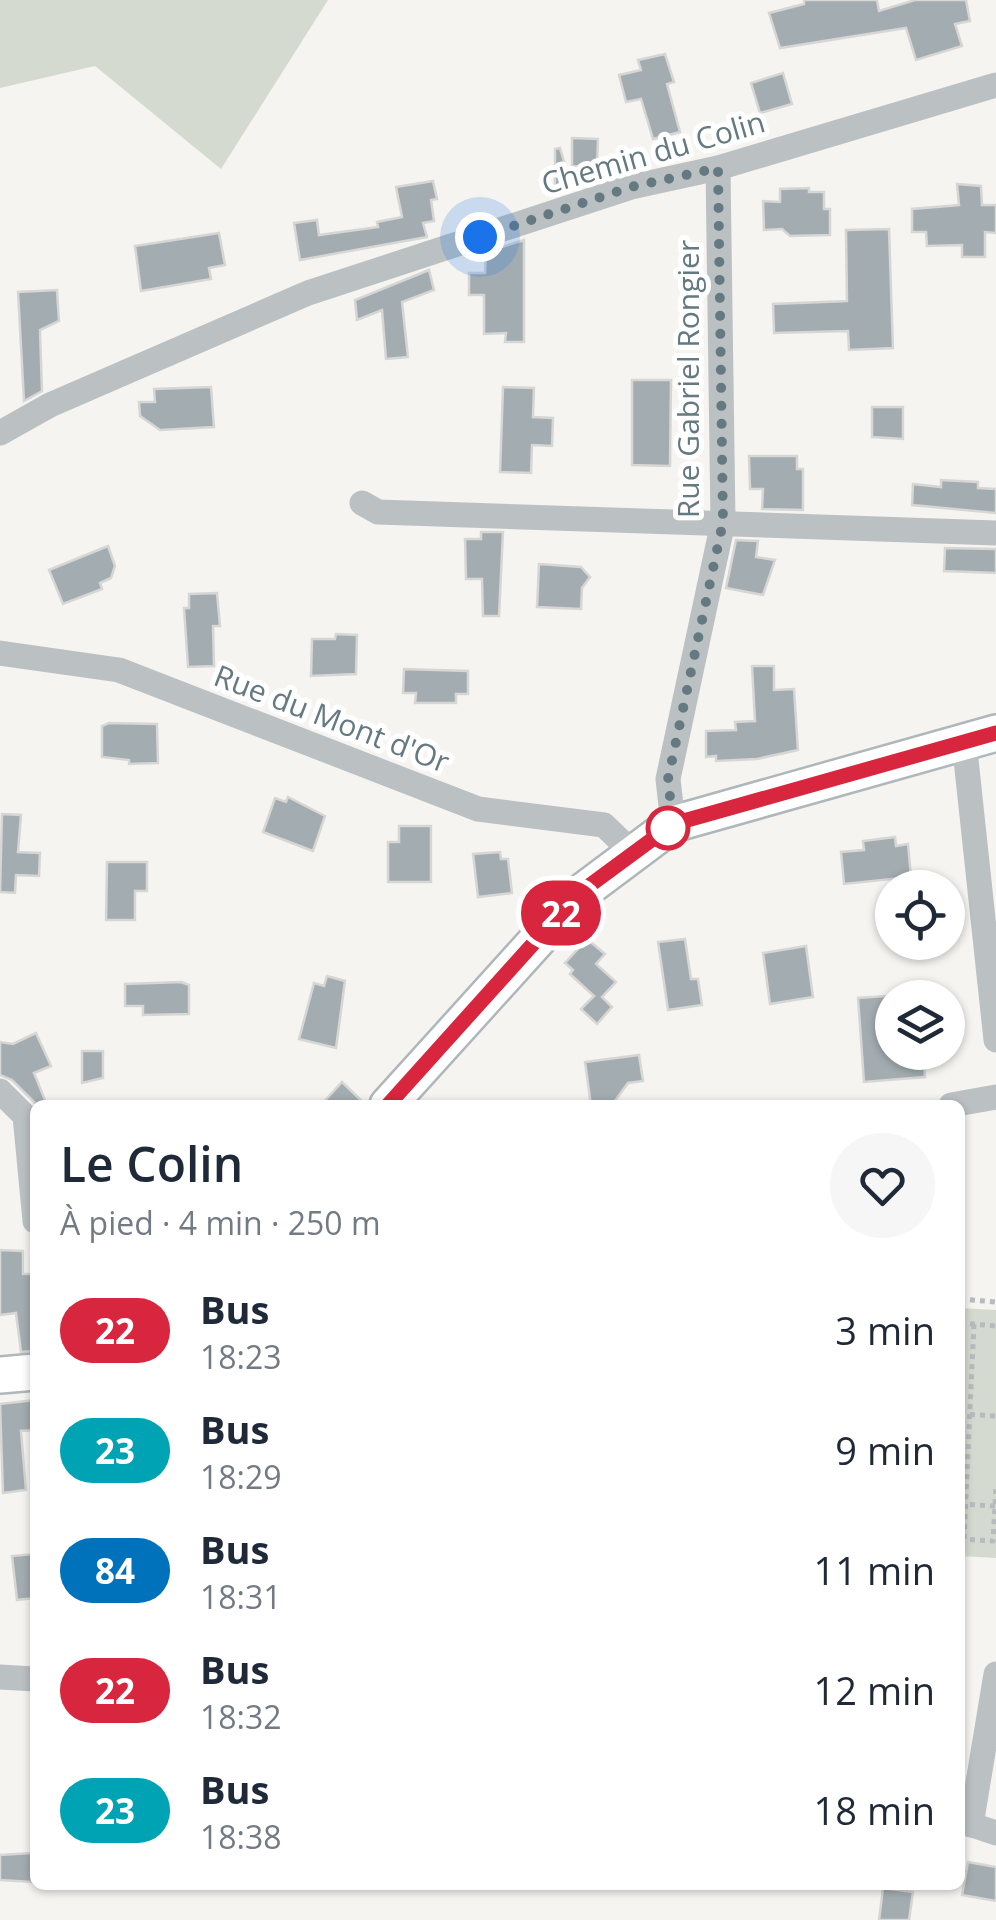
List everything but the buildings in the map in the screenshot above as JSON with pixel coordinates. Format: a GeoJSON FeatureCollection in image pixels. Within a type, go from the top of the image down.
{"type":"FeatureCollection","features":[{"type":"Feature","properties":{"kind":"main road"},"geometry":{"type":"LineString","coordinates":[[393,1100],[578,894],[673,824],[980,737]]}},
{"type":"Feature","properties":{"kind":"main road"},"geometry":{"type":"LineString","coordinates":[[0,1375],[30,1372]]}},
{"type":"Feature","properties":{"kind":"street","name":"Chemin du Colin"},"geometry":{"type":"LineString","coordinates":[[0,433],[50,405],[308,293],[631,187],[718,168],[996,85]]}},
{"type":"Feature","properties":{"kind":"street","name":"Rue Gabriel Rongier"},"geometry":{"type":"LineString","coordinates":[[673,824],[668,779],[723,522],[718,168]]}},
{"type":"Feature","properties":{"kind":"street"},"geometry":{"type":"LineString","coordinates":[[362,503],[378,512],[996,532]]}},
{"type":"Feature","properties":{"kind":"street","name":"Rue du Mont d'Or"},"geometry":{"type":"LineString","coordinates":[[0,653],[119,670],[478,809],[604,825],[634,854]]}},
{"type":"Feature","properties":{"kind":"street"},"geometry":{"type":"LineString","coordinates":[[980,737],[996,1040]]}},
{"type":"Feature","properties":{"kind":"street"},"geometry":{"type":"LineString","coordinates":[[0,1091],[25,1116],[30,1168]]}},
{"type":"Feature","properties":{"kind":"street"},"geometry":{"type":"LineString","coordinates":[[965,1103],[996,1097]]}},
{"type":"Feature","properties":{"kind":"street"},"geometry":{"type":"LineString","coordinates":[[976,1826],[996,1674]]}},
{"type":"Feature","properties":{"kind":"street"},"geometry":{"type":"LineString","coordinates":[[0,1677],[30,1679]]}},
{"type":"Feature","properties":{"kind":"path"},"geometry":{"type":"LineString","coordinates":[[965,1299],[996,1302]]}},
{"type":"Feature","properties":{"kind":"path"},"geometry":{"type":"LineString","coordinates":[[965,1323],[996,1326]]}},
{"type":"Feature","properties":{"kind":"path"},"geometry":{"type":"LineString","coordinates":[[965,1478],[974,1324]]}},
{"type":"Feature","properties":{"kind":"path"},"geometry":{"type":"LineString","coordinates":[[965,1414],[996,1416]]}},
{"type":"Feature","properties":{"kind":"path"},"geometry":{"type":"LineString","coordinates":[[965,1539],[993,1541],[996,1487]]}},
{"type":"Feature","properties":{"kind":"path"},"geometry":{"type":"LineString","coordinates":[[965,1504],[995,1506]]}},
{"type":"Feature","properties":{"kind":"shaded area"},"geometry":{"type":"Polygon","coordinates":[[[0,0],[328,0],[221,169],[95,66],[0,88],[0,0]]]}},
{"type":"Feature","properties":{"kind":"shaded area"},"geometry":{"type":"Polygon","coordinates":[[[965,1308],[996,1310],[996,1558],[965,1556],[965,1308]]]}},
{"type":"Feature","properties":{"kind":"bus line","name":"22"},"geometry":{"type":"LineString","coordinates":[[393,1100],[578,894],[673,824],[996,733]]}},
{"type":"Feature","properties":{"kind":"route"},"geometry":{"type":"LineString","coordinates":[[480,237],[631,187],[718,168],[723,522],[668,779],[673,824],[668,828]]}}]}
